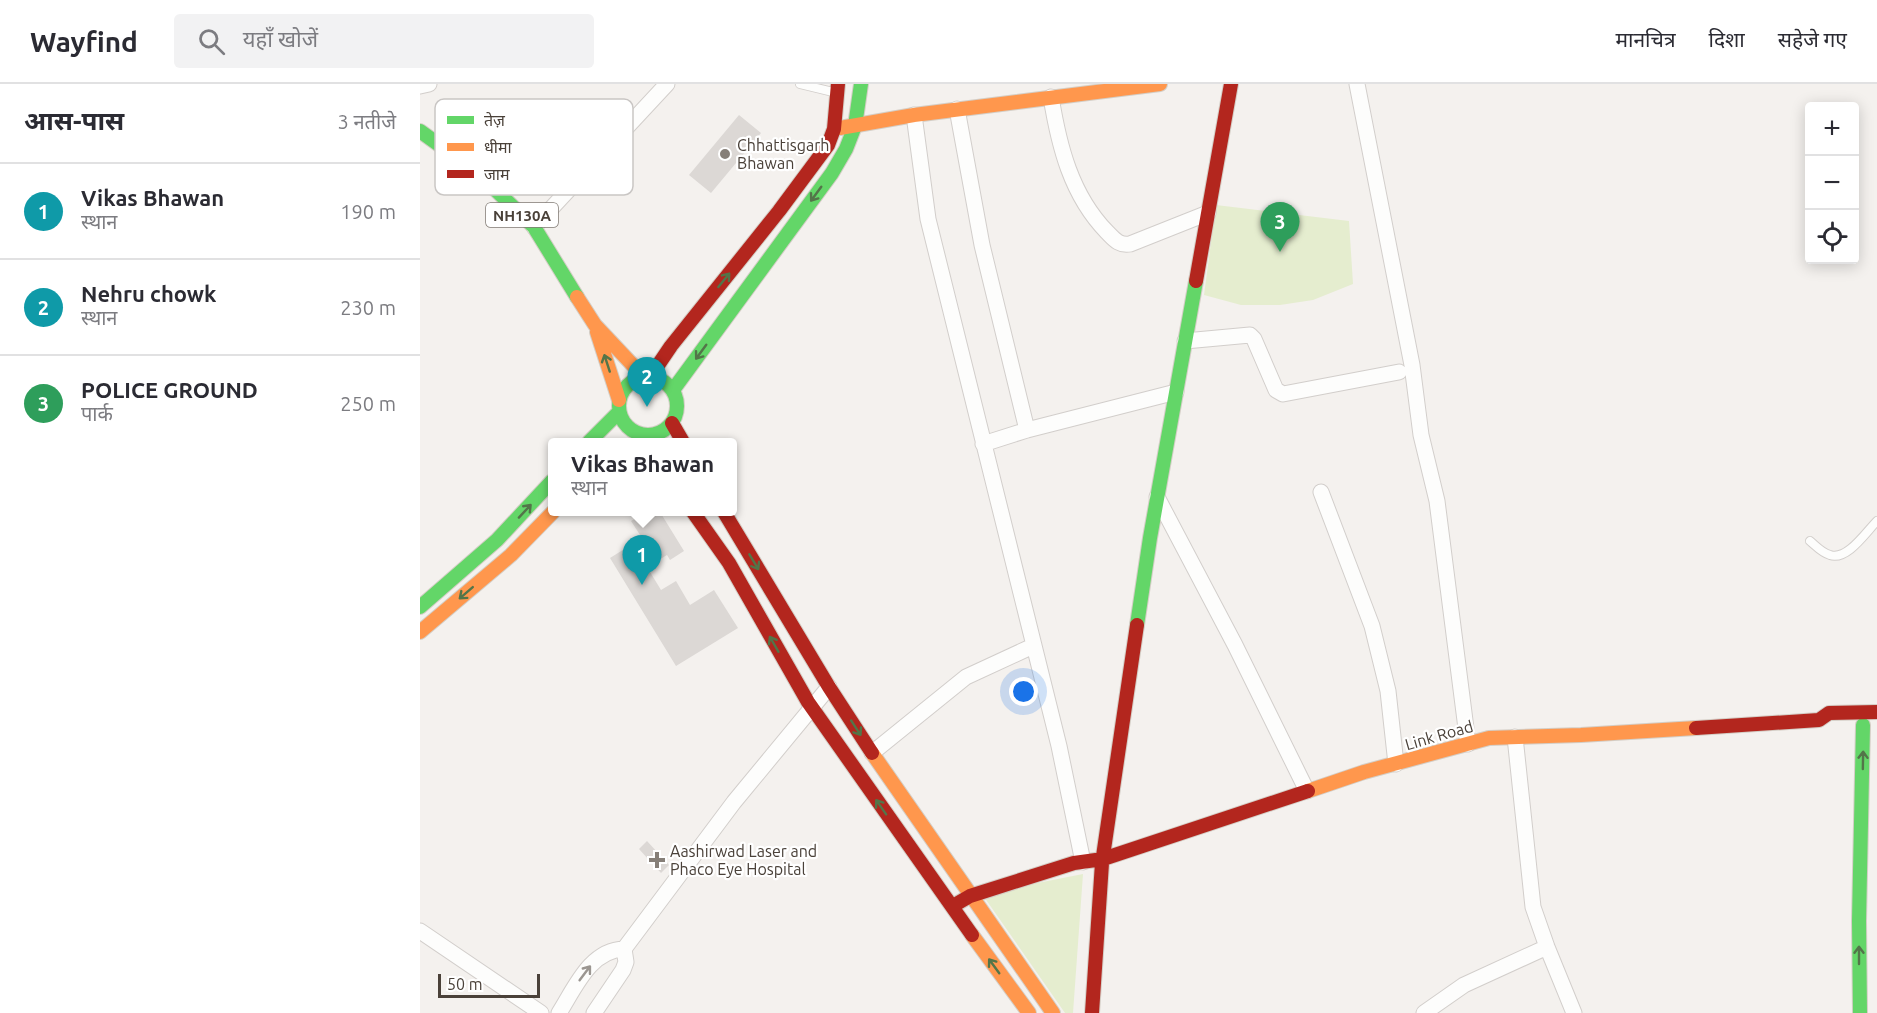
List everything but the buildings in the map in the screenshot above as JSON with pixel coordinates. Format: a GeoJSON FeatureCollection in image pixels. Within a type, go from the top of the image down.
{"type":"FeatureCollection","features":[{"type":"Feature","properties":{"kind":"main road"},"geometry":{"type":"LineString","coordinates":[[639,436],[663,431],[672,423],[677,401],[673,390],[832,173],[846,149],[855,126],[861,84]]}},
{"type":"Feature","properties":{"kind":"main road"},"geometry":{"type":"LineString","coordinates":[[834,129],[914,115],[1051,97],[1103,87],[1160,84]]}},
{"type":"Feature","properties":{"kind":"main road"},"geometry":{"type":"LineString","coordinates":[[1092,1013],[1103,859],[1158,497],[1231,84]]}},
{"type":"Feature","properties":{"kind":"main road"},"geometry":{"type":"LineString","coordinates":[[592,438],[619,406],[623,390],[632,381],[647,377],[793,193],[828,145],[834,129],[838,89]]}},
{"type":"Feature","properties":{"kind":"main road","name":"NH130A"},"geometry":{"type":"LineString","coordinates":[[420,131],[435,142]]}},
{"type":"Feature","properties":{"kind":"main road","name":"NH130A"},"geometry":{"type":"LineString","coordinates":[[501,195],[534,227],[595,325],[647,377],[663,381],[673,390]]}},
{"type":"Feature","properties":{"kind":"main road","name":"NH130A"},"geometry":{"type":"LineString","coordinates":[[595,325],[623,422],[639,436]]}},
{"type":"Feature","properties":{"kind":"main road"},"geometry":{"type":"LineString","coordinates":[[672,423],[681,438]]}},
{"type":"Feature","properties":{"kind":"main road"},"geometry":{"type":"LineString","coordinates":[[420,607],[497,540],[548,485]]}},
{"type":"Feature","properties":{"kind":"main road"},"geometry":{"type":"LineString","coordinates":[[420,632],[511,555],[548,516]]}},
{"type":"Feature","properties":{"kind":"main road"},"geometry":{"type":"LineString","coordinates":[[696,516],[729,563],[811,707],[954,911],[1029,1013]]}},
{"type":"Feature","properties":{"kind":"main road"},"geometry":{"type":"LineString","coordinates":[[726,516],[829,687],[872,753],[1053,1013]]}},
{"type":"Feature","properties":{"kind":"main road","name":"Link Road"},"geometry":{"type":"LineString","coordinates":[[954,911],[973,901],[1074,862],[1103,859],[1307,791],[1489,738],[1581,735],[1820,720],[1829,713],[1877,712]]}},
{"type":"Feature","properties":{"kind":"main road","name":"Link Road"},"geometry":{"type":"LineString","coordinates":[[1820,720],[1826,726],[1870,724]]}},
{"type":"Feature","properties":{"kind":"main road"},"geometry":{"type":"LineString","coordinates":[[1860,1013],[1858,921],[1870,724]]}},
{"type":"Feature","properties":{"kind":"main road"},"geometry":{"type":"LineString","coordinates":[[1873,895],[1876,777]]}},
{"type":"Feature","properties":{"kind":"main road"},"geometry":{"type":"LineString","coordinates":[[1873,931],[1874,1011]]}},
{"type":"Feature","properties":{"kind":"street"},"geometry":{"type":"LineString","coordinates":[[420,86],[429,84]]}},
{"type":"Feature","properties":{"kind":"street"},"geometry":{"type":"LineString","coordinates":[[633,121],[667,84]]}},
{"type":"Feature","properties":{"kind":"street"},"geometry":{"type":"LineString","coordinates":[[1357,84],[1412,365],[1421,435],[1437,501],[1468,744]]}},
{"type":"Feature","properties":{"kind":"street"},"geometry":{"type":"LineString","coordinates":[[1051,97],[1058,138],[1068,172],[1096,219],[1118,242],[1123,245],[1130,244],[1208,213]]}},
{"type":"Feature","properties":{"kind":"street"},"geometry":{"type":"LineString","coordinates":[[957,110],[982,245],[1027,430]]}},
{"type":"Feature","properties":{"kind":"street"},"geometry":{"type":"LineString","coordinates":[[914,115],[928,219],[1059,746],[1083,862]]}},
{"type":"Feature","properties":{"kind":"street"},"geometry":{"type":"LineString","coordinates":[[534,227],[564,195]]}},
{"type":"Feature","properties":{"kind":"street"},"geometry":{"type":"LineString","coordinates":[[1185,341],[1250,335],[1254,339],[1276,390],[1283,394],[1400,372]]}},
{"type":"Feature","properties":{"kind":"street"},"geometry":{"type":"LineString","coordinates":[[983,444],[1027,430],[1176,392]]}},
{"type":"Feature","properties":{"kind":"street"},"geometry":{"type":"LineString","coordinates":[[1321,492],[1372,626],[1388,691],[1396,764]]}},
{"type":"Feature","properties":{"kind":"street"},"geometry":{"type":"LineString","coordinates":[[1158,497],[1307,791]]}},
{"type":"Feature","properties":{"kind":"street"},"geometry":{"type":"LineString","coordinates":[[872,753],[966,677],[1033,646]]}},
{"type":"Feature","properties":{"kind":"street"},"geometry":{"type":"LineString","coordinates":[[594,1013],[623,970],[626,962],[624,949],[734,802],[829,687]]}},
{"type":"Feature","properties":{"kind":"street"},"geometry":{"type":"LineString","coordinates":[[1515,737],[1533,907],[1574,1013]]}},
{"type":"Feature","properties":{"kind":"street"},"geometry":{"type":"LineString","coordinates":[[420,931],[541,1013]]}},
{"type":"Feature","properties":{"kind":"street"},"geometry":{"type":"LineString","coordinates":[[1424,1013],[1464,985],[1547,947]]}},
{"type":"Feature","properties":{"kind":"street"},"geometry":{"type":"LineString","coordinates":[[559,1013],[586,970],[599,957],[612,949],[624,949]]}},
{"type":"Feature","properties":{"kind":"lane"},"geometry":{"type":"LineString","coordinates":[[800,84],[838,89]]}},
{"type":"Feature","properties":{"kind":"lane"},"geometry":{"type":"LineString","coordinates":[[1810,541],[1831,556],[1839,556],[1847,552],[1877,521]]}},
{"type":"Feature","properties":{"kind":"green space"},"geometry":{"type":"Polygon","coordinates":[[[1216,205],[1349,221],[1353,284],[1313,300],[1280,305],[1241,305],[1204,295],[1216,205]]]}},
{"type":"Feature","properties":{"kind":"green space"},"geometry":{"type":"Polygon","coordinates":[[[1083,874],[1073,1013],[1065,1013],[982,894],[1083,874]]]}},
{"type":"Feature","properties":{"kind":"traffic: fast"},"geometry":{"type":"LineString","coordinates":[[673,390],[832,173],[846,149],[855,126],[861,84]]}},
{"type":"Feature","properties":{"kind":"traffic: fast"},"geometry":{"type":"LineString","coordinates":[[420,131],[435,142]]}},
{"type":"Feature","properties":{"kind":"traffic: fast"},"geometry":{"type":"LineString","coordinates":[[501,195],[534,227],[577,297]]}},
{"type":"Feature","properties":{"kind":"traffic: fast"},"geometry":{"type":"LineString","coordinates":[[1137,625],[1150,538],[1196,281]]}},
{"type":"Feature","properties":{"kind":"traffic: fast"},"geometry":{"type":"LineString","coordinates":[[642,377],[654,377],[669,385],[677,400],[677,406],[677,412],[669,427],[654,435],[642,435],[627,427],[619,412],[619,400],[627,385],[642,377]]}},
{"type":"Feature","properties":{"kind":"traffic: fast"},"geometry":{"type":"LineString","coordinates":[[593,438],[619,412]]}},
{"type":"Feature","properties":{"kind":"traffic: fast"},"geometry":{"type":"LineString","coordinates":[[420,607],[497,540],[548,485]]}},
{"type":"Feature","properties":{"kind":"traffic: fast"},"geometry":{"type":"LineString","coordinates":[[1860,1013],[1859,921],[1863,725]]}},
{"type":"Feature","properties":{"kind":"traffic: slow"},"geometry":{"type":"LineString","coordinates":[[840,128],[914,115],[1160,84]]}},
{"type":"Feature","properties":{"kind":"traffic: slow"},"geometry":{"type":"LineString","coordinates":[[577,297],[595,325],[644,377]]}},
{"type":"Feature","properties":{"kind":"traffic: slow"},"geometry":{"type":"LineString","coordinates":[[597,332],[619,400]]}},
{"type":"Feature","properties":{"kind":"traffic: slow"},"geometry":{"type":"LineString","coordinates":[[420,632],[511,555],[549,516]]}},
{"type":"Feature","properties":{"kind":"traffic: slow"},"geometry":{"type":"LineString","coordinates":[[1308,791],[1364,772],[1489,738],[1696,728]]}},
{"type":"Feature","properties":{"kind":"traffic: slow"},"geometry":{"type":"LineString","coordinates":[[872,753],[1053,1013]]}},
{"type":"Feature","properties":{"kind":"traffic: slow"},"geometry":{"type":"LineString","coordinates":[[972,935],[1029,1013]]}},
{"type":"Feature","properties":{"kind":"traffic: jam"},"geometry":{"type":"LineString","coordinates":[[650,377],[671,346],[779,211],[828,145],[834,129],[838,84]]}},
{"type":"Feature","properties":{"kind":"traffic: jam"},"geometry":{"type":"LineString","coordinates":[[1196,281],[1231,84]]}},
{"type":"Feature","properties":{"kind":"traffic: jam"},"geometry":{"type":"LineString","coordinates":[[672,423],[681,438]]}},
{"type":"Feature","properties":{"kind":"traffic: jam"},"geometry":{"type":"LineString","coordinates":[[696,516],[729,563],[808,702],[972,935]]}},
{"type":"Feature","properties":{"kind":"traffic: jam"},"geometry":{"type":"LineString","coordinates":[[726,516],[829,687],[872,753]]}},
{"type":"Feature","properties":{"kind":"traffic: jam"},"geometry":{"type":"LineString","coordinates":[[1092,1013],[1102,863],[1137,625]]}},
{"type":"Feature","properties":{"kind":"traffic: jam"},"geometry":{"type":"LineString","coordinates":[[1696,728],[1819,720],[1829,713],[1877,712]]}},
{"type":"Feature","properties":{"kind":"traffic: jam"},"geometry":{"type":"LineString","coordinates":[[958,903],[970,896],[1074,863],[1103,859],[1308,791]]}},
{"type":"Feature","properties":{"kind":"place","name":"Chhattisgarh Bhawan"},"geometry":{"type":"Point","coordinates":[725,154]}},
{"type":"Feature","properties":{"kind":"place","name":"POLICE GROUND"},"geometry":{"type":"Point","coordinates":[1280,252]}},
{"type":"Feature","properties":{"kind":"place","name":"Nehru chowk"},"geometry":{"type":"Point","coordinates":[647,407]}},
{"type":"Feature","properties":{"kind":"place","name":"Vikas Bhawan"},"geometry":{"type":"Point","coordinates":[642,585]}},
{"type":"Feature","properties":{"kind":"place","name":"Aashirwad Laser and Phaco Eye Hospital"},"geometry":{"type":"Point","coordinates":[657,860]}}]}
